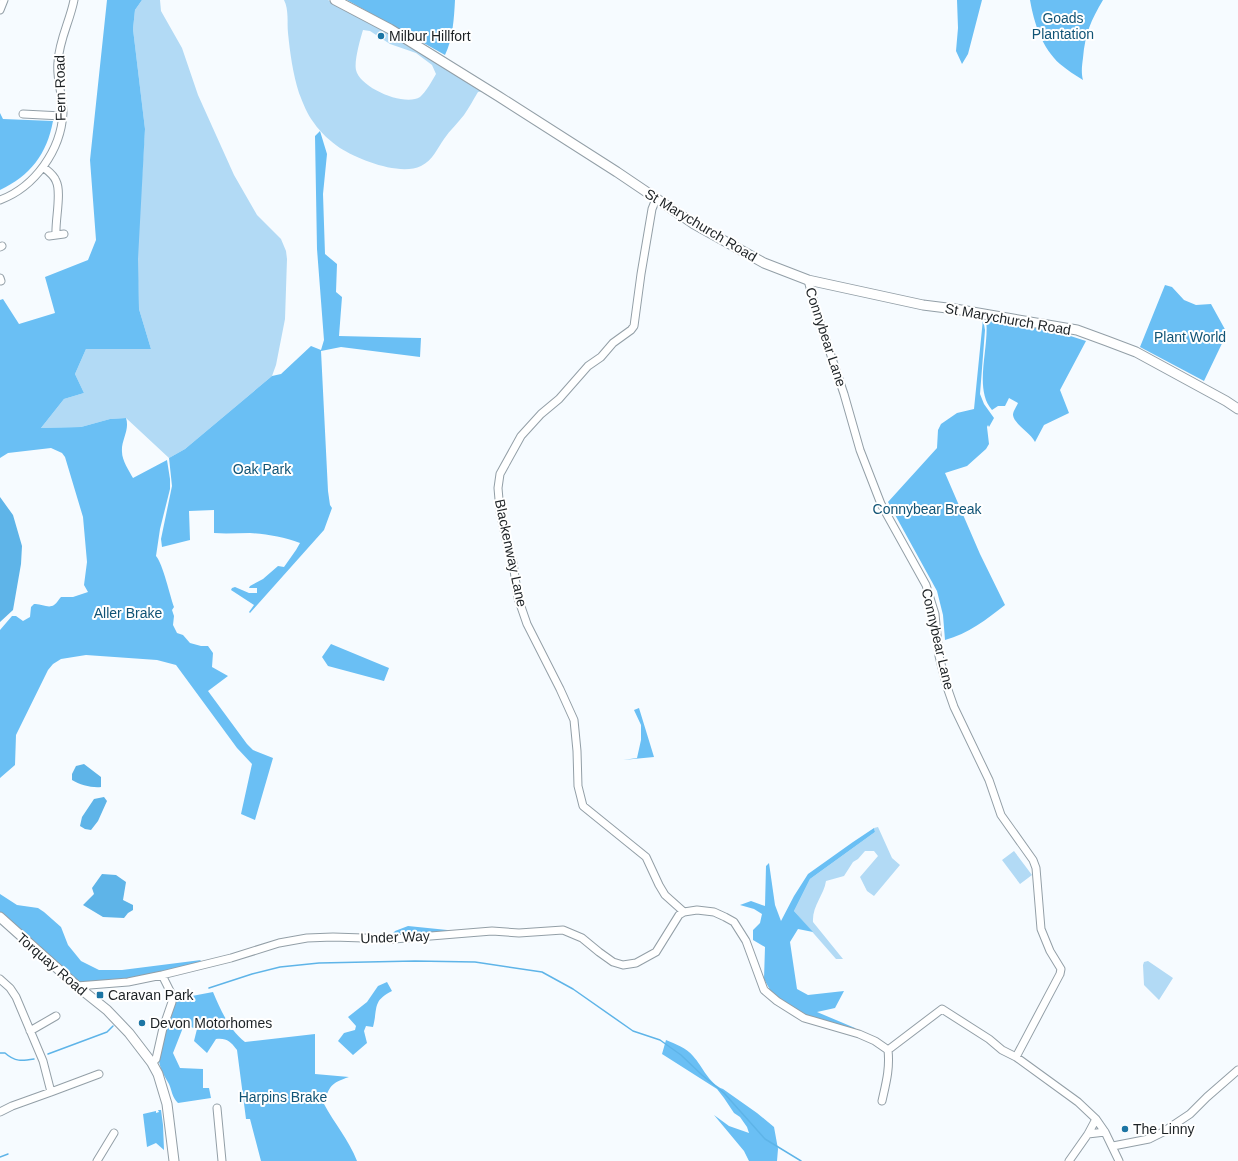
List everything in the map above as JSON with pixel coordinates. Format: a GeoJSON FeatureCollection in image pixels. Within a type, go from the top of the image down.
{"type":"FeatureCollection","features":[{"type":"Feature","properties":{"kind":"street"},"geometry":{"type":"LineString","coordinates":[[0,10],[4,0]]}},
{"type":"Feature","properties":{"kind":"street","name":"Fern Road"},"geometry":{"type":"LineString","coordinates":[[0,200],[29,183],[43,167],[54,149],[60,132],[62,116],[58,64],[59,49],[72,13],[74,0]]}},
{"type":"Feature","properties":{"kind":"street","name":"St Marychurch Road"},"geometry":{"type":"LineString","coordinates":[[335,0],[390,30],[498,96],[617,172],[694,224],[764,263],[808,280],[923,305],[962,310],[1077,330],[1136,352],[1226,400],[1238,409]]}},
{"type":"Feature","properties":{"kind":"street"},"geometry":{"type":"LineString","coordinates":[[28,106],[26,114],[62,116]]}},
{"type":"Feature","properties":{"kind":"street"},"geometry":{"type":"LineString","coordinates":[[43,167],[53,176],[58,187],[56,226],[53,235],[64,234]]}},
{"type":"Feature","properties":{"kind":"street","name":"Blackenway Lane"},"geometry":{"type":"LineString","coordinates":[[656,199],[652,209],[640,274],[634,326],[613,344],[601,357],[588,366],[521,436],[500,474],[498,488],[500,511],[508,548],[513,563],[518,598],[527,624],[574,720],[578,786],[583,806],[646,857],[665,895],[684,912]]}},
{"type":"Feature","properties":{"kind":"street","name":"Connybear Lane"},"geometry":{"type":"LineString","coordinates":[[808,280],[817,314],[844,394],[860,450],[881,504],[926,585],[934,614],[939,656],[954,707],[988,780],[1001,815],[1036,868],[1041,929],[1050,951],[1060,969],[1060,974],[1016,1057]]}},
{"type":"Feature","properties":{"kind":"street"},"geometry":{"type":"LineString","coordinates":[[684,912],[697,910],[714,912],[734,922],[746,941],[764,990],[784,1006],[804,1018],[859,1034],[875,1041],[888,1050]]}},
{"type":"Feature","properties":{"kind":"street","name":"Under Way"},"geometry":{"type":"LineString","coordinates":[[77,986],[128,982],[231,958],[279,944],[307,938],[333,937],[394,939],[492,931],[519,933],[563,930],[582,938],[613,962],[623,965],[636,963],[656,952],[679,915],[684,912]]}},
{"type":"Feature","properties":{"kind":"street","name":"Torquay Road"},"geometry":{"type":"LineString","coordinates":[[0,917],[77,986],[111,1014],[129,1033],[152,1063],[158,1074],[170,1117],[174,1161]]}},
{"type":"Feature","properties":{"kind":"street"},"geometry":{"type":"LineString","coordinates":[[152,1063],[156,1059],[163,1028],[172,1002],[171,993],[162,975]]}},
{"type":"Feature","properties":{"kind":"street"},"geometry":{"type":"LineString","coordinates":[[0,979],[10,988],[16,997],[43,1061],[50,1092]]}},
{"type":"Feature","properties":{"kind":"street"},"geometry":{"type":"LineString","coordinates":[[888,1050],[942,1009],[989,1039],[1002,1050],[1016,1057],[1078,1102],[1096,1119],[1113,1146],[1119,1161]]}},
{"type":"Feature","properties":{"kind":"street"},"geometry":{"type":"LineString","coordinates":[[30,1031],[56,1016]]}},
{"type":"Feature","properties":{"kind":"street"},"geometry":{"type":"LineString","coordinates":[[882,1101],[889,1064],[888,1050]]}},
{"type":"Feature","properties":{"kind":"street"},"geometry":{"type":"LineString","coordinates":[[1113,1146],[1149,1139],[1163,1132],[1190,1114],[1238,1070]]}},
{"type":"Feature","properties":{"kind":"street"},"geometry":{"type":"LineString","coordinates":[[0,1112],[12,1106],[99,1074]]}},
{"type":"Feature","properties":{"kind":"street"},"geometry":{"type":"LineString","coordinates":[[217,1108],[222,1161]]}},
{"type":"Feature","properties":{"kind":"street"},"geometry":{"type":"LineString","coordinates":[[1069,1161],[1088,1134],[1096,1119]]}},
{"type":"Feature","properties":{"kind":"street"},"geometry":{"type":"LineString","coordinates":[[1088,1134],[1105,1132]]}},
{"type":"Feature","properties":{"kind":"street"},"geometry":{"type":"LineString","coordinates":[[97,1161],[114,1133]]}},
{"type":"Feature","properties":{"kind":"shaded area"},"geometry":{"type":"Polygon","coordinates":[[[142,0],[160,0],[161,11],[182,48],[198,95],[234,175],[257,215],[281,239],[286,251],[287,259],[285,319],[276,365],[272,376],[185,449],[169,458],[126,418],[110,419],[81,427],[41,428],[64,399],[84,393],[75,374],[86,349],[151,349],[139,309],[137,252],[145,129],[133,29],[135,10],[142,0]]]}},
{"type":"Feature","properties":{"kind":"shaded area"},"geometry":{"type":"Polygon","coordinates":[[[284,0],[328,0],[346,8],[484,91],[478,92],[464,115],[446,136],[429,161],[425,164],[412,169],[402,169],[391,168],[368,162],[348,153],[333,143],[316,126],[309,116],[299,93],[293,71],[286,4],[284,0]],[[363,30],[359,45],[356,70],[359,77],[374,89],[394,98],[404,100],[420,97],[436,74],[432,65],[416,53],[390,44],[370,31],[363,30]]]}},
{"type":"Feature","properties":{"kind":"shaded area"},"geometry":{"type":"Polygon","coordinates":[[[0,497],[13,515],[22,546],[21,564],[13,610],[0,622],[0,497]]]}},
{"type":"Feature","properties":{"kind":"shaded area"},"geometry":{"type":"Polygon","coordinates":[[[84,764],[101,777],[101,787],[86,786],[72,780],[72,774],[76,766],[84,764]]]}},
{"type":"Feature","properties":{"kind":"shaded area"},"geometry":{"type":"Polygon","coordinates":[[[104,797],[107,801],[98,821],[91,830],[80,826],[82,817],[94,799],[104,797]]]}},
{"type":"Feature","properties":{"kind":"shaded area"},"geometry":{"type":"Polygon","coordinates":[[[878,827],[892,858],[900,865],[874,896],[867,891],[860,877],[878,856],[874,851],[865,851],[853,862],[844,876],[826,881],[814,911],[813,922],[843,959],[836,959],[794,911],[810,879],[875,832],[874,828],[878,827]]]}},
{"type":"Feature","properties":{"kind":"shaded area"},"geometry":{"type":"Polygon","coordinates":[[[1014,851],[1032,875],[1020,884],[1002,860],[1014,851]]]}},
{"type":"Feature","properties":{"kind":"shaded area"},"geometry":{"type":"Polygon","coordinates":[[[102,874],[116,875],[126,882],[123,900],[133,905],[133,910],[124,918],[103,917],[83,905],[94,894],[92,888],[102,874]]]}},
{"type":"Feature","properties":{"kind":"shaded area"},"geometry":{"type":"Polygon","coordinates":[[[1148,961],[1173,978],[1159,1000],[1144,985],[1143,965],[1144,962],[1148,961]]]}},
{"type":"Feature","properties":{"kind":"green space","name":"Aller Brake"},"geometry":{"type":"Polygon","coordinates":[[[107,0],[142,0],[135,10],[133,29],[145,129],[138,259],[139,309],[151,349],[86,349],[75,374],[84,393],[64,399],[41,428],[81,427],[110,419],[126,418],[127,427],[122,448],[122,455],[133,478],[167,460],[170,489],[160,529],[156,556],[164,573],[174,607],[172,610],[174,616],[173,625],[177,633],[183,635],[190,643],[208,646],[213,653],[212,667],[228,676],[208,691],[247,744],[253,750],[273,758],[255,820],[241,814],[252,764],[237,748],[176,665],[157,660],[86,655],[61,659],[53,664],[48,670],[16,735],[15,765],[0,778],[0,630],[12,616],[16,616],[23,621],[30,617],[31,607],[34,604],[52,606],[61,597],[73,597],[88,592],[84,585],[87,562],[83,517],[65,457],[62,453],[51,448],[8,453],[0,458],[0,300],[3,299],[19,324],[55,313],[45,277],[88,260],[96,240],[90,160],[107,0]]]}},
{"type":"Feature","properties":{"kind":"green space"},"geometry":{"type":"Polygon","coordinates":[[[347,0],[455,0],[454,21],[448,49],[445,55],[347,0]]]}},
{"type":"Feature","properties":{"kind":"green space"},"geometry":{"type":"Polygon","coordinates":[[[957,0],[982,0],[968,54],[962,64],[956,51],[958,28],[957,0]]]}},
{"type":"Feature","properties":{"kind":"green space","name":"Goads Plantation"},"geometry":{"type":"Polygon","coordinates":[[[1030,0],[1103,0],[1095,14],[1087,34],[1082,66],[1083,80],[1060,64],[1048,50],[1040,35],[1030,0]]]}},
{"type":"Feature","properties":{"kind":"green space"},"geometry":{"type":"Polygon","coordinates":[[[0,113],[3,119],[53,121],[42,154],[36,163],[20,178],[0,190],[0,113]]]}},
{"type":"Feature","properties":{"kind":"green space","name":"Oak Park"},"geometry":{"type":"Polygon","coordinates":[[[320,131],[327,154],[323,194],[325,254],[337,264],[336,292],[342,297],[339,336],[421,338],[420,357],[341,347],[321,351],[328,491],[330,505],[332,508],[324,530],[250,613],[249,612],[254,605],[231,590],[232,588],[235,587],[249,593],[257,593],[257,588],[249,588],[250,586],[263,579],[278,566],[284,567],[300,543],[282,537],[263,534],[214,533],[214,510],[189,511],[190,540],[162,547],[161,539],[172,486],[169,458],[185,449],[272,376],[281,374],[311,346],[321,350],[324,340],[317,249],[315,136],[320,131]]]}},
{"type":"Feature","properties":{"kind":"green space","name":"Plant World"},"geometry":{"type":"Polygon","coordinates":[[[1165,285],[1172,287],[1184,300],[1196,305],[1211,304],[1227,333],[1204,381],[1140,347],[1165,285]]]}},
{"type":"Feature","properties":{"kind":"green space","name":"Connybear Break"},"geometry":{"type":"Polygon","coordinates":[[[983,319],[985,330],[980,394],[984,404],[994,418],[989,427],[988,425],[987,427],[989,444],[986,449],[967,466],[945,473],[980,554],[1005,605],[969,630],[945,640],[943,615],[937,591],[888,502],[937,448],[938,430],[941,424],[957,413],[974,409],[983,319]]]}},
{"type":"Feature","properties":{"kind":"green space"},"geometry":{"type":"Polygon","coordinates":[[[986,319],[1037,328],[1086,341],[1060,390],[1069,413],[1044,425],[1035,442],[1014,418],[1013,413],[1018,403],[1009,398],[1005,406],[998,406],[992,410],[986,401],[983,367],[987,330],[986,319]]]}},
{"type":"Feature","properties":{"kind":"green space"},"geometry":{"type":"Polygon","coordinates":[[[331,644],[389,668],[384,681],[328,666],[322,657],[331,644]]]}},
{"type":"Feature","properties":{"kind":"green space"},"geometry":{"type":"Polygon","coordinates":[[[639,708],[654,757],[623,760],[637,758],[641,740],[641,725],[634,710],[639,708]]]}},
{"type":"Feature","properties":{"kind":"green space"},"geometry":{"type":"Polygon","coordinates":[[[874,828],[875,832],[810,879],[794,911],[813,932],[798,929],[790,942],[797,989],[808,995],[844,991],[835,1008],[817,1012],[855,1028],[857,1031],[804,1015],[779,999],[770,990],[764,979],[765,947],[753,940],[753,930],[760,923],[762,914],[754,909],[740,905],[751,901],[765,906],[766,866],[769,863],[775,905],[781,921],[808,874],[874,828]]]}},
{"type":"Feature","properties":{"kind":"green space"},"geometry":{"type":"Polygon","coordinates":[[[0,894],[17,905],[38,908],[44,912],[61,927],[68,945],[81,961],[99,970],[122,970],[201,960],[196,966],[172,972],[77,986],[0,917],[0,894]]]}},
{"type":"Feature","properties":{"kind":"green space"},"geometry":{"type":"Polygon","coordinates":[[[408,926],[457,931],[391,936],[395,931],[408,926]]]}},
{"type":"Feature","properties":{"kind":"green space"},"geometry":{"type":"Polygon","coordinates":[[[387,982],[392,991],[381,998],[377,1006],[373,1027],[366,1026],[364,1031],[367,1043],[353,1055],[338,1041],[344,1033],[355,1030],[356,1026],[348,1017],[367,1002],[378,986],[387,982]]]}},
{"type":"Feature","properties":{"kind":"green space","name":"Harpins Brake"},"geometry":{"type":"Polygon","coordinates":[[[213,992],[222,1013],[234,1031],[245,1042],[315,1034],[315,1074],[349,1077],[334,1083],[327,1093],[324,1104],[350,1146],[357,1161],[261,1161],[250,1119],[246,1119],[237,1050],[228,1041],[216,1039],[207,1053],[194,1041],[197,1029],[184,1025],[173,1053],[180,1068],[203,1069],[203,1088],[209,1088],[211,1098],[178,1103],[176,1101],[159,1061],[162,1039],[168,1021],[176,999],[213,992]]]}},
{"type":"Feature","properties":{"kind":"green space"},"geometry":{"type":"Polygon","coordinates":[[[666,1040],[681,1046],[688,1051],[697,1060],[706,1075],[718,1087],[757,1113],[774,1127],[778,1149],[777,1161],[749,1161],[744,1151],[714,1115],[729,1126],[749,1133],[747,1127],[740,1117],[734,1113],[717,1089],[662,1054],[666,1040]]]}},
{"type":"Feature","properties":{"kind":"green space"},"geometry":{"type":"Polygon","coordinates":[[[158,1110],[161,1110],[164,1150],[156,1143],[147,1147],[143,1114],[156,1111],[156,1113],[159,1112],[158,1110]]]}},
{"type":"Feature","properties":{"kind":"waterway"},"geometry":{"type":"LineString","coordinates":[[209,988],[252,974],[280,967],[319,963],[415,961],[475,962],[542,972],[573,989],[633,1031],[660,1040],[681,1055],[724,1093],[765,1139],[801,1161]]}},
{"type":"Feature","properties":{"kind":"waterway"},"geometry":{"type":"LineString","coordinates":[[48,1054],[107,1032],[113,1026]]}},
{"type":"Feature","properties":{"kind":"waterway"},"geometry":{"type":"LineString","coordinates":[[0,1053],[5,1053],[12,1058],[19,1060],[34,1059]]}},
{"type":"Feature","properties":{"kind":"waterway"},"geometry":{"type":"LineString","coordinates":[[0,1157],[8,1154]]}},
{"type":"Feature","properties":{"kind":"place","name":"Milbur Hillfort"},"geometry":{"type":"Point","coordinates":[381,36]}},
{"type":"Feature","properties":{"kind":"place","name":"Caravan Park"},"geometry":{"type":"Point","coordinates":[100,995]}},
{"type":"Feature","properties":{"kind":"place","name":"Devon Motorhomes"},"geometry":{"type":"Point","coordinates":[142,1023]}},
{"type":"Feature","properties":{"kind":"place","name":"The Linny"},"geometry":{"type":"Point","coordinates":[1125,1129]}}]}
